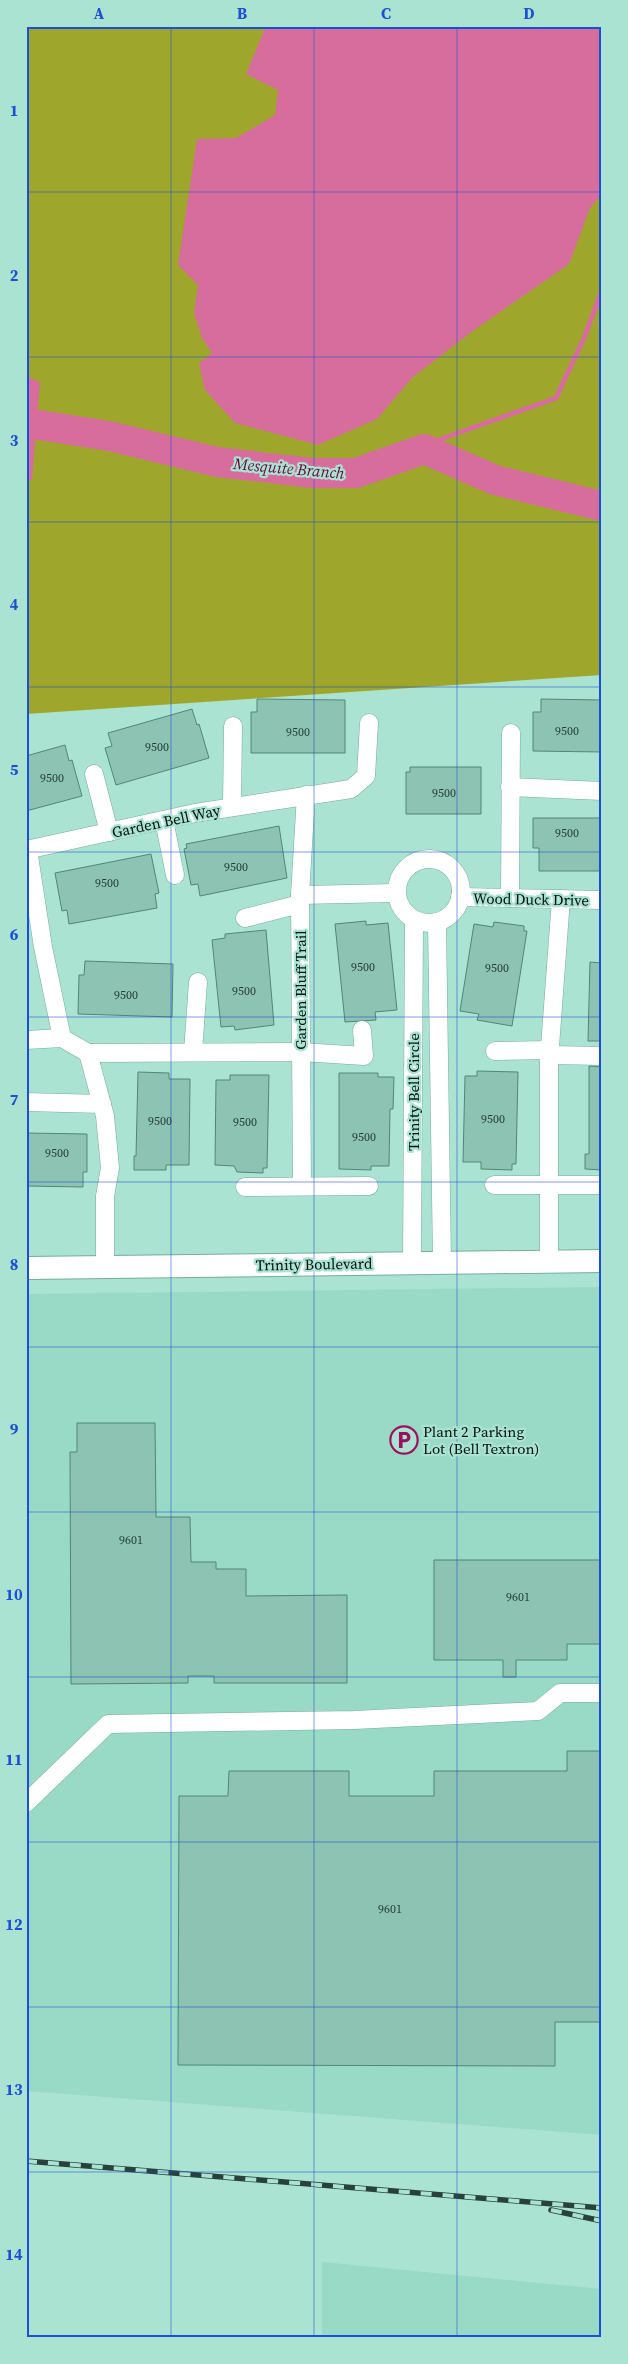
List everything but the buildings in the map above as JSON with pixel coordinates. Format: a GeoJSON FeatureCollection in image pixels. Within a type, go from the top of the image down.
{"type":"FeatureCollection","features":[{"type":"Feature","properties":{"kind":"main road","name":"Trinity Boulevard"},"geometry":{"type":"LineString","coordinates":[[26,1268],[602,1261]]}},
{"type":"Feature","properties":{"kind":"street","name":"Garden Bell Way"},"geometry":{"type":"LineString","coordinates":[[27,850],[232,807],[351,789],[366,776],[369,724]]}},
{"type":"Feature","properties":{"kind":"street"},"geometry":{"type":"LineString","coordinates":[[232,807],[233,726]]}},
{"type":"Feature","properties":{"kind":"street"},"geometry":{"type":"LineString","coordinates":[[510,733],[510,898]]}},
{"type":"Feature","properties":{"kind":"street"},"geometry":{"type":"LineString","coordinates":[[94,774],[109,832]]}},
{"type":"Feature","properties":{"kind":"street"},"geometry":{"type":"LineString","coordinates":[[510,787],[602,791]]}},
{"type":"Feature","properties":{"kind":"street","name":"Garden Bluff Trail"},"geometry":{"type":"LineString","coordinates":[[302,1186],[300,899],[306,795]]}},
{"type":"Feature","properties":{"kind":"street"},"geometry":{"type":"LineString","coordinates":[[164,820],[175,875]]}},
{"type":"Feature","properties":{"kind":"street"},"geometry":{"type":"LineString","coordinates":[[27,850],[32,901],[62,1038]]}},
{"type":"Feature","properties":{"kind":"street"},"geometry":{"type":"LineString","coordinates":[[425,859],[438,860],[450,867],[458,877],[461,890],[460,897],[452,914],[437,922],[428,924],[414,920],[406,914],[399,905],[396,893],[398,881],[404,871],[413,863],[425,859]]}},
{"type":"Feature","properties":{"kind":"street"},"geometry":{"type":"LineString","coordinates":[[244,918],[300,899],[396,893]]}},
{"type":"Feature","properties":{"kind":"street","name":"Wood Duck Drive"},"geometry":{"type":"LineString","coordinates":[[460,897],[602,900]]}},
{"type":"Feature","properties":{"kind":"street"},"geometry":{"type":"LineString","coordinates":[[549,1261],[550,1052],[561,899]]}},
{"type":"Feature","properties":{"kind":"street","name":"Trinity Bell Circle"},"geometry":{"type":"LineString","coordinates":[[412,1263],[414,920]]}},
{"type":"Feature","properties":{"kind":"street","name":"Trinity Bell Circle"},"geometry":{"type":"LineString","coordinates":[[437,922],[442,1263]]}},
{"type":"Feature","properties":{"kind":"street"},"geometry":{"type":"LineString","coordinates":[[193,1052],[198,982]]}},
{"type":"Feature","properties":{"kind":"street"},"geometry":{"type":"LineString","coordinates":[[26,1040],[62,1038],[88,1053],[301,1052],[364,1056],[362,1030]]}},
{"type":"Feature","properties":{"kind":"street"},"geometry":{"type":"LineString","coordinates":[[495,1051],[550,1052],[602,1056]]}},
{"type":"Feature","properties":{"kind":"street"},"geometry":{"type":"LineString","coordinates":[[88,1053],[105,1116],[110,1168],[105,1196],[105,1267]]}},
{"type":"Feature","properties":{"kind":"street"},"geometry":{"type":"LineString","coordinates":[[26,1102],[102,1104]]}},
{"type":"Feature","properties":{"kind":"street"},"geometry":{"type":"LineString","coordinates":[[494,1185],[602,1185]]}},
{"type":"Feature","properties":{"kind":"street"},"geometry":{"type":"LineString","coordinates":[[245,1186],[369,1186]]}},
{"type":"Feature","properties":{"kind":"street"},"geometry":{"type":"LineString","coordinates":[[26,1803],[108,1724],[354,1720],[538,1711],[560,1693],[602,1693]]}},
{"type":"Feature","properties":{"kind":"shaded area"},"geometry":{"type":"Polygon","coordinates":[[[266,26],[602,26],[602,194],[590,208],[569,264],[470,333],[413,377],[377,419],[318,445],[235,423],[205,390],[199,363],[212,353],[202,338],[194,313],[198,285],[178,265],[197,139],[236,138],[275,115],[278,90],[246,74],[266,26]]]}},
{"type":"Feature","properties":{"kind":"shaded area"},"geometry":{"type":"Polygon","coordinates":[[[26,376],[40,382],[32,480],[26,479],[26,376]]]}},
{"type":"Feature","properties":{"kind":"shaded area"},"geometry":{"type":"Polygon","coordinates":[[[602,1287],[602,2135],[26,2091],[26,1294],[602,1287]]]}},
{"type":"Feature","properties":{"kind":"shaded area"},"geometry":{"type":"Polygon","coordinates":[[[322,2262],[602,2289],[602,2338],[322,2338],[322,2262]]]}},
{"type":"Feature","properties":{"kind":"green space"},"geometry":{"type":"Polygon","coordinates":[[[26,26],[602,26],[602,675],[26,714],[26,26]]]}},
{"type":"Feature","properties":{"kind":"waterway"},"geometry":{"type":"LineString","coordinates":[[424,449],[441,439],[556,398],[584,338],[602,290]]}},
{"type":"Feature","properties":{"kind":"waterway","name":"Mesquite Branch"},"geometry":{"type":"LineString","coordinates":[[26,423],[109,436],[217,462],[313,473],[356,473],[424,449],[495,480],[602,506]]}},
{"type":"Feature","properties":{"kind":"railway"},"geometry":{"type":"LineString","coordinates":[[26,2161],[602,2208]]}},
{"type":"Feature","properties":{"kind":"railway"},"geometry":{"type":"LineString","coordinates":[[551,2210],[602,2221]]}},
{"type":"Feature","properties":{"kind":"place","name":"Plant 2 Parking Lot (Bell Textron)"},"geometry":{"type":"Point","coordinates":[404,1440]}}]}
